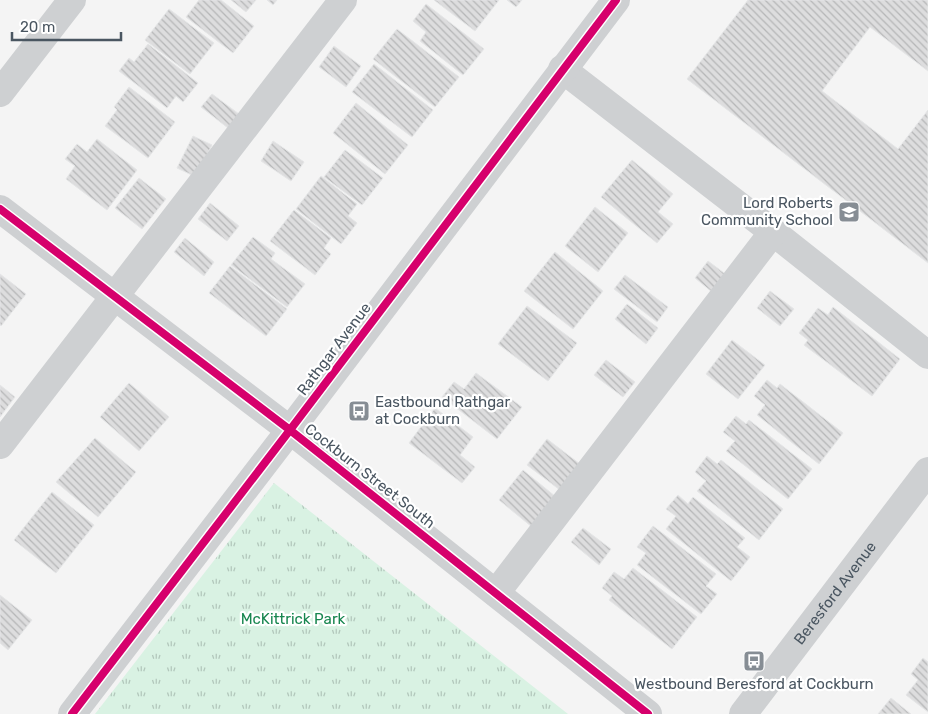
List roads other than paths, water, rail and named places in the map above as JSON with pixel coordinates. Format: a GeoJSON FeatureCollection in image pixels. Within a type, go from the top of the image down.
{"type":"FeatureCollection","features":[{"type":"Feature","properties":{"kind":"street"},"geometry":{"type":"LineString","coordinates":[[0,93],[72,0]]}},
{"type":"Feature","properties":{"kind":"street"},"geometry":{"type":"LineString","coordinates":[[0,445],[343,0]]}},
{"type":"Feature","properties":{"kind":"street","name":"Rathgar Avenue"},"geometry":{"type":"LineString","coordinates":[[72,714],[616,0]]}},
{"type":"Feature","properties":{"kind":"street"},"geometry":{"type":"LineString","coordinates":[[562,69],[928,354]]}},
{"type":"Feature","properties":{"kind":"street","name":"Cockburn Street South"},"geometry":{"type":"LineString","coordinates":[[0,209],[290,430],[648,714]]}},
{"type":"Feature","properties":{"kind":"street"},"geometry":{"type":"LineString","coordinates":[[496,593],[773,232]]}},
{"type":"Feature","properties":{"kind":"street","name":"Beresford Avenue"},"geometry":{"type":"LineString","coordinates":[[743,714],[928,471]]}},
{"type":"Feature","properties":{"kind":"place","name":"Lord Roberts Community School"},"geometry":{"type":"Point","coordinates":[849,212]}},
{"type":"Feature","properties":{"kind":"place","name":"Eastbound Rathgar at Cockburn"},"geometry":{"type":"Point","coordinates":[359,411]}},
{"type":"Feature","properties":{"kind":"place","name":"Westbound Beresford at Cockburn"},"geometry":{"type":"Point","coordinates":[754,661]}},
{"type":"Feature","properties":{"kind":"park label","name":"McKittrick Park"},"geometry":{"type":"Point","coordinates":[293,619]}}]}
